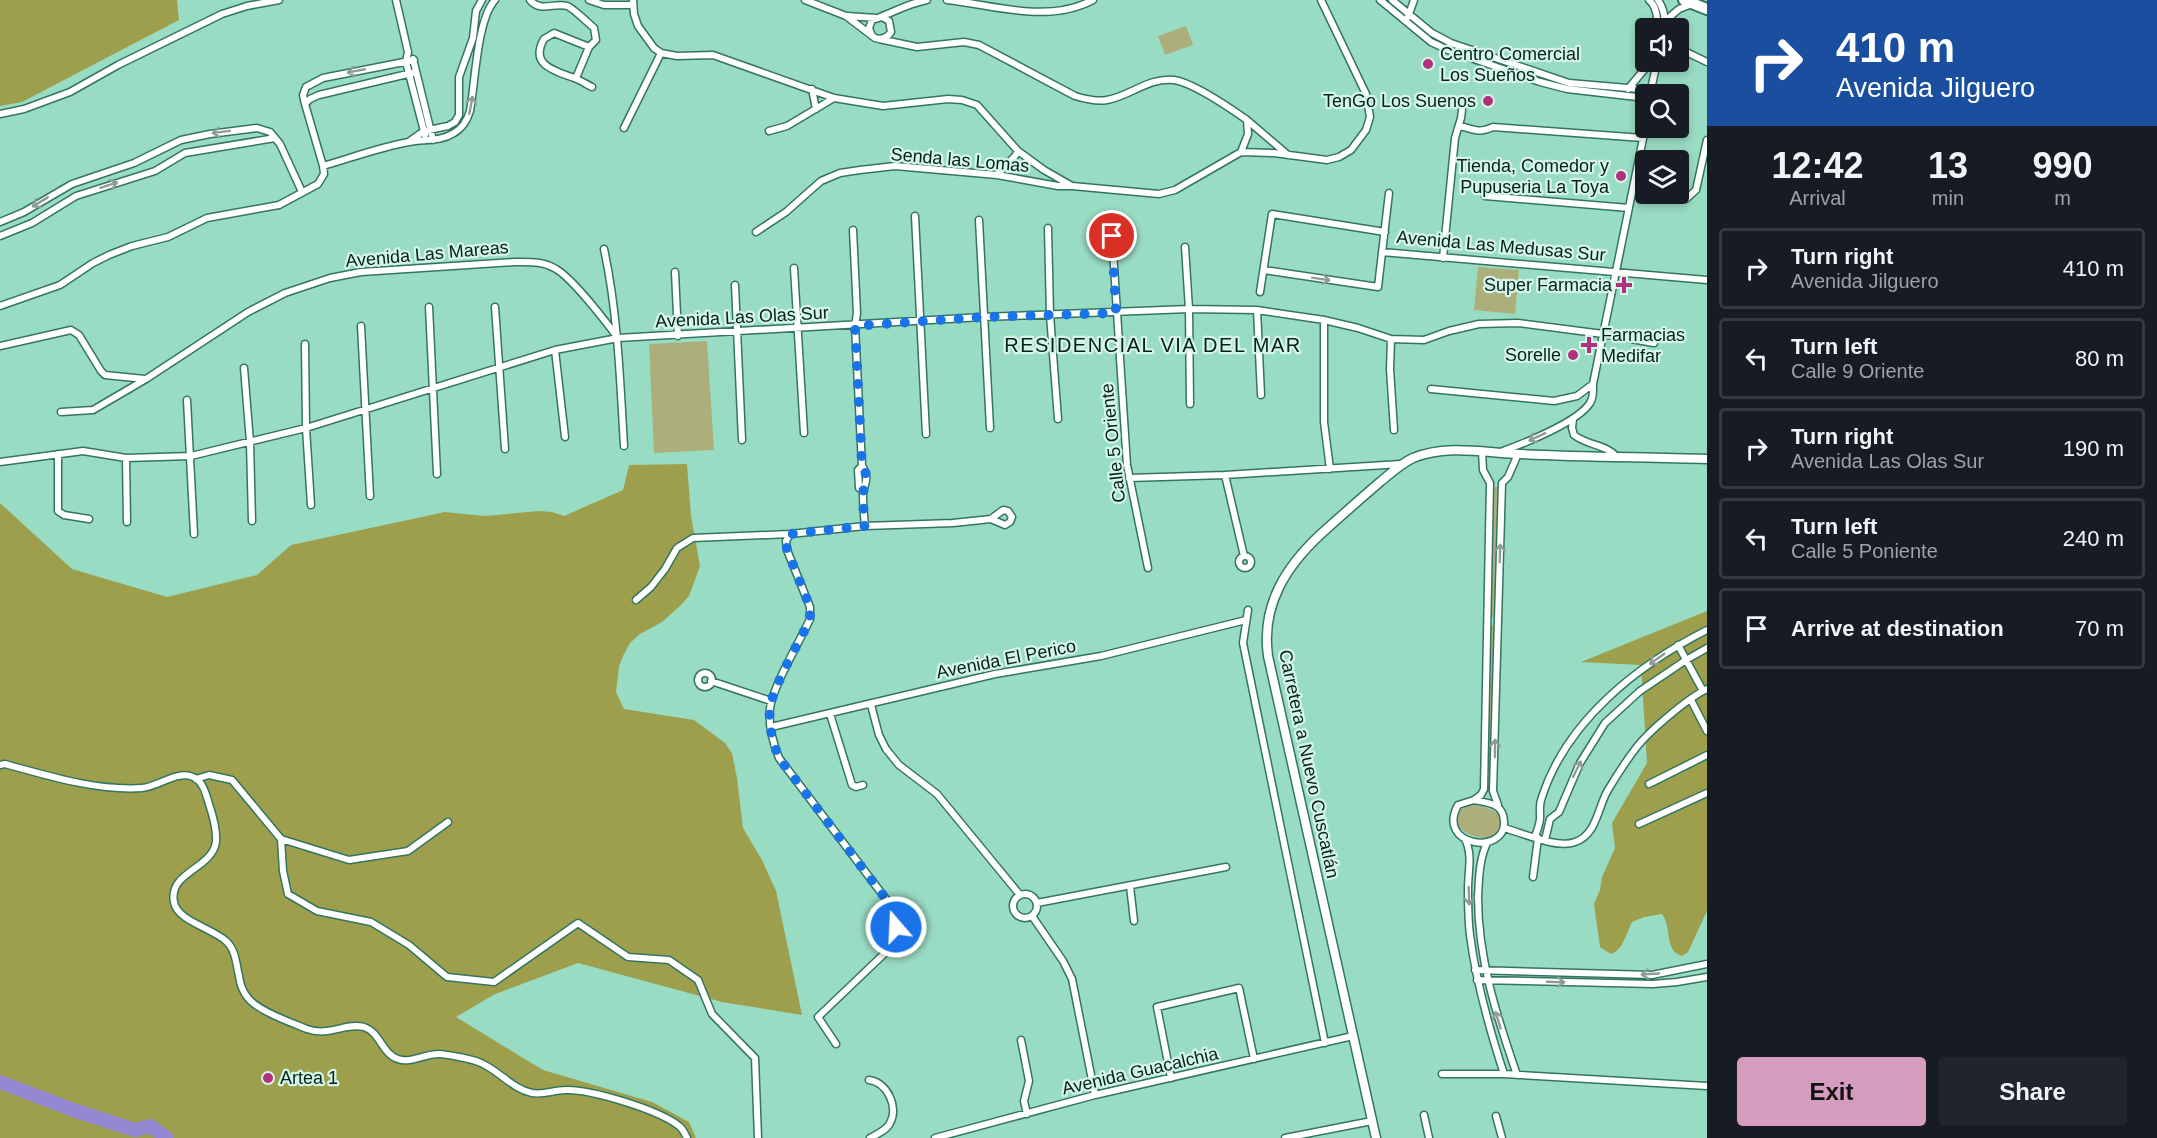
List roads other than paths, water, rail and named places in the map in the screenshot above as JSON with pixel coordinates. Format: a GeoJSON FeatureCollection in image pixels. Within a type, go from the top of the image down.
{"type":"FeatureCollection","features":[{"type":"Feature","properties":{"kind":"highway"},"geometry":{"type":"LineString","coordinates":[[1689,2],[1707,9]]}},
{"type":"Feature","properties":{"kind":"street"},"geometry":{"type":"LineString","coordinates":[[0,114],[24,109],[70,92],[118,65],[222,14],[247,6],[279,0]]}},
{"type":"Feature","properties":{"kind":"street"},"geometry":{"type":"LineString","coordinates":[[396,0],[430,140]]}},
{"type":"Feature","properties":{"kind":"street"},"geometry":{"type":"LineString","coordinates":[[410,141],[427,130],[448,126],[459,116],[459,78],[473,38],[476,11],[482,0]]}},
{"type":"Feature","properties":{"kind":"street"},"geometry":{"type":"LineString","coordinates":[[323,166],[410,141],[430,140],[452,135],[467,121],[471,111],[482,28],[490,5],[495,0]]}},
{"type":"Feature","properties":{"kind":"street"},"geometry":{"type":"LineString","coordinates":[[530,0],[535,6],[560,5],[573,9],[582,20],[594,28],[596,40],[589,47],[576,78]]}},
{"type":"Feature","properties":{"kind":"street"},"geometry":{"type":"LineString","coordinates":[[589,0],[604,5],[633,3],[638,26],[654,48],[661,53],[677,56],[713,55],[834,98],[884,106],[948,99],[962,100],[977,105],[1018,151],[1044,170],[1072,186]]}},
{"type":"Feature","properties":{"kind":"street"},"geometry":{"type":"LineString","coordinates":[[805,0],[846,16],[879,39],[917,47],[964,42],[979,45],[1075,96],[1091,100],[1107,100],[1147,84],[1173,80],[1185,83],[1247,120],[1289,156]]}},
{"type":"Feature","properties":{"kind":"street"},"geometry":{"type":"LineString","coordinates":[[872,36],[869,28],[872,20],[901,10],[914,2],[927,0]]}},
{"type":"Feature","properties":{"kind":"street"},"geometry":{"type":"LineString","coordinates":[[947,0],[1033,12],[1068,9],[1093,0]]}},
{"type":"Feature","properties":{"kind":"street"},"geometry":{"type":"LineString","coordinates":[[1247,120],[1248,134],[1241,152],[1275,153],[1327,160],[1339,157],[1351,150],[1366,130],[1370,117],[1366,94],[1321,0]]}},
{"type":"Feature","properties":{"kind":"street"},"geometry":{"type":"LineString","coordinates":[[1380,0],[1431,42],[1448,50],[1540,82],[1568,89],[1635,97]]}},
{"type":"Feature","properties":{"kind":"street"},"geometry":{"type":"LineString","coordinates":[[1392,0],[1409,16],[1450,43],[1569,82],[1635,90]]}},
{"type":"Feature","properties":{"kind":"street"},"geometry":{"type":"LineString","coordinates":[[1398,17],[1404,0]]}},
{"type":"Feature","properties":{"kind":"street"},"geometry":{"type":"LineString","coordinates":[[1406,23],[1414,0]]}},
{"type":"Feature","properties":{"kind":"street"},"geometry":{"type":"LineString","coordinates":[[1653,1],[1664,10],[1665,18]]}},
{"type":"Feature","properties":{"kind":"street"},"geometry":{"type":"LineString","coordinates":[[1653,1],[1657,18]]}},
{"type":"Feature","properties":{"kind":"street"},"geometry":{"type":"LineString","coordinates":[[1668,18],[1689,2]]}},
{"type":"Feature","properties":{"kind":"street"},"geometry":{"type":"LineString","coordinates":[[879,39],[886,38],[901,10]]}},
{"type":"Feature","properties":{"kind":"street"},"geometry":{"type":"LineString","coordinates":[[846,16],[886,18],[903,45]]}},
{"type":"Feature","properties":{"kind":"street"},"geometry":{"type":"LineString","coordinates":[[589,47],[554,33],[544,39],[540,45],[544,64],[592,87]]}},
{"type":"Feature","properties":{"kind":"street"},"geometry":{"type":"LineString","coordinates":[[624,128],[661,53]]}},
{"type":"Feature","properties":{"kind":"street"},"geometry":{"type":"LineString","coordinates":[[1689,53],[1707,62]]}},
{"type":"Feature","properties":{"kind":"street"},"geometry":{"type":"LineString","coordinates":[[0,306],[60,285],[93,263],[132,246],[168,237],[207,218],[279,205],[318,184],[324,174],[303,95],[306,87],[312,82],[344,74],[410,61]]}},
{"type":"Feature","properties":{"kind":"street"},"geometry":{"type":"LineString","coordinates":[[1628,89],[1641,72]]}},
{"type":"Feature","properties":{"kind":"street"},"geometry":{"type":"LineString","coordinates":[[305,104],[319,94],[413,73]]}},
{"type":"Feature","properties":{"kind":"street"},"geometry":{"type":"LineString","coordinates":[[812,89],[816,109]]}},
{"type":"Feature","properties":{"kind":"street"},"geometry":{"type":"LineString","coordinates":[[769,131],[787,126],[834,98]]}},
{"type":"Feature","properties":{"kind":"street"},"geometry":{"type":"LineString","coordinates":[[1443,258],[1455,138],[1461,110]]}},
{"type":"Feature","properties":{"kind":"street"},"geometry":{"type":"LineString","coordinates":[[1459,126],[1476,131],[1486,131],[1493,127],[1635,137]]}},
{"type":"Feature","properties":{"kind":"street"},"geometry":{"type":"LineString","coordinates":[[0,222],[24,212],[72,184],[152,156],[171,144],[191,137],[257,128],[264,129],[275,138],[302,192]]}},
{"type":"Feature","properties":{"kind":"street"},"geometry":{"type":"LineString","coordinates":[[0,236],[32,224],[76,196],[155,171],[185,153],[275,138]]}},
{"type":"Feature","properties":{"kind":"street"},"geometry":{"type":"LineString","coordinates":[[1500,453],[1535,439],[1573,419],[1590,403],[1643,138]]}},
{"type":"Feature","properties":{"kind":"street"},"geometry":{"type":"LineString","coordinates":[[1689,196],[1696,190],[1707,140]]}},
{"type":"Feature","properties":{"kind":"street"},"geometry":{"type":"LineString","coordinates":[[997,175],[1018,151]]}},
{"type":"Feature","properties":{"kind":"street","name":"Senda las Lomas"},"geometry":{"type":"LineString","coordinates":[[756,232],[786,212],[822,181],[840,173],[895,166],[997,175],[1059,186],[1159,194],[1174,190],[1241,152]]}},
{"type":"Feature","properties":{"kind":"street"},"geometry":{"type":"LineString","coordinates":[[72,184],[76,196]]}},
{"type":"Feature","properties":{"kind":"street"},"geometry":{"type":"LineString","coordinates":[[1264,270],[1378,287],[1389,193]]}},
{"type":"Feature","properties":{"kind":"street"},"geometry":{"type":"LineString","coordinates":[[1485,196],[1629,208]]}},
{"type":"Feature","properties":{"kind":"street"},"geometry":{"type":"LineString","coordinates":[[1260,292],[1272,214],[1385,231]]}},
{"type":"Feature","properties":{"kind":"street"},"geometry":{"type":"LineString","coordinates":[[915,216],[926,434]]}},
{"type":"Feature","properties":{"kind":"street"},"geometry":{"type":"LineString","coordinates":[[979,220],[990,428]]}},
{"type":"Feature","properties":{"kind":"street"},"geometry":{"type":"LineString","coordinates":[[1048,228],[1050,315],[1058,420]]}},
{"type":"Feature","properties":{"kind":"street"},"geometry":{"type":"LineString","coordinates":[[854,230],[857,313],[855,326],[862,466],[858,471],[858,479],[859,488],[863,491],[865,526]]}},
{"type":"Feature","properties":{"kind":"street","name":"Calle 5 Oriente"},"geometry":{"type":"LineString","coordinates":[[1112,236],[1128,478],[1148,568]]}},
{"type":"Feature","properties":{"kind":"street"},"geometry":{"type":"LineString","coordinates":[[1185,247],[1189,309],[1190,404]]}},
{"type":"Feature","properties":{"kind":"street"},"geometry":{"type":"LineString","coordinates":[[604,249],[612,285],[618,338],[624,446]]}},
{"type":"Feature","properties":{"kind":"street","name":"Avenida Las Medusas Sur"},"geometry":{"type":"LineString","coordinates":[[1382,252],[1617,270],[1707,280]]}},
{"type":"Feature","properties":{"kind":"street","name":"Avenida Las Mareas"},"geometry":{"type":"LineString","coordinates":[[61,412],[93,410],[146,379],[248,312],[285,293],[330,278],[361,272],[534,261],[546,264],[566,276],[618,338]]}},
{"type":"Feature","properties":{"kind":"street"},"geometry":{"type":"LineString","coordinates":[[794,268],[804,433]]}},
{"type":"Feature","properties":{"kind":"street"},"geometry":{"type":"LineString","coordinates":[[675,272],[678,336]]}},
{"type":"Feature","properties":{"kind":"street"},"geometry":{"type":"LineString","coordinates":[[735,285],[742,440]]}},
{"type":"Feature","properties":{"kind":"street"},"geometry":{"type":"LineString","coordinates":[[495,306],[505,449]]}},
{"type":"Feature","properties":{"kind":"street"},"geometry":{"type":"LineString","coordinates":[[429,307],[436,474]]}},
{"type":"Feature","properties":{"kind":"street","name":"Avenida Las Olas Sur"},"geometry":{"type":"LineString","coordinates":[[0,462],[83,451],[126,458],[191,456],[306,428],[555,350],[618,338],[983,317],[1189,309],[1257,310],[1324,320],[1391,339],[1424,340],[1479,324],[1518,323],[1654,343]]}},
{"type":"Feature","properties":{"kind":"street"},"geometry":{"type":"LineString","coordinates":[[1257,310],[1261,395]]}},
{"type":"Feature","properties":{"kind":"street"},"geometry":{"type":"LineString","coordinates":[[1324,320],[1324,422],[1330,469]]}},
{"type":"Feature","properties":{"kind":"street"},"geometry":{"type":"LineString","coordinates":[[361,326],[370,496]]}},
{"type":"Feature","properties":{"kind":"street"},"geometry":{"type":"LineString","coordinates":[[0,346],[71,330],[79,335],[105,375],[146,379]]}},
{"type":"Feature","properties":{"kind":"street"},"geometry":{"type":"LineString","coordinates":[[1391,339],[1390,369],[1394,430]]}},
{"type":"Feature","properties":{"kind":"street"},"geometry":{"type":"LineString","coordinates":[[304,344],[311,505]]}},
{"type":"Feature","properties":{"kind":"street"},"geometry":{"type":"LineString","coordinates":[[555,350],[565,437]]}},
{"type":"Feature","properties":{"kind":"street"},"geometry":{"type":"LineString","coordinates":[[244,368],[250,442],[252,521]]}},
{"type":"Feature","properties":{"kind":"street"},"geometry":{"type":"LineString","coordinates":[[1431,390],[1554,401],[1576,396],[1593,384]]}},
{"type":"Feature","properties":{"kind":"street"},"geometry":{"type":"LineString","coordinates":[[187,400],[194,534]]}},
{"type":"Feature","properties":{"kind":"street"},"geometry":{"type":"LineString","coordinates":[[1573,419],[1574,435],[1593,445],[1611,450],[1617,457]]}},
{"type":"Feature","properties":{"kind":"street"},"geometry":{"type":"LineString","coordinates":[[1482,451],[1483,471],[1490,483],[1484,789],[1481,795],[1474,800],[1458,805],[1454,813],[1453,829],[1465,838],[1487,843],[1496,840],[1504,828],[1503,814],[1493,791],[1502,483]]}},
{"type":"Feature","properties":{"kind":"street","name":"Carretera a Nuevo Cuscatlán"},"geometry":{"type":"LineString","coordinates":[[1376,1138],[1268,656],[1267,630],[1276,594],[1294,561],[1351,506],[1402,464],[1431,453],[1482,451],[1707,459]]}},
{"type":"Feature","properties":{"kind":"street"},"geometry":{"type":"LineString","coordinates":[[58,454],[58,511],[64,515],[89,519]]}},
{"type":"Feature","properties":{"kind":"street"},"geometry":{"type":"LineString","coordinates":[[1490,483],[1502,483],[1508,477],[1518,454]]}},
{"type":"Feature","properties":{"kind":"street"},"geometry":{"type":"LineString","coordinates":[[126,458],[127,522]]}},
{"type":"Feature","properties":{"kind":"street"},"geometry":{"type":"LineString","coordinates":[[1128,478],[1225,475],[1402,464]]}},
{"type":"Feature","properties":{"kind":"street"},"geometry":{"type":"LineString","coordinates":[[1225,475],[1244,556]]}},
{"type":"Feature","properties":{"kind":"street"},"geometry":{"type":"LineString","coordinates":[[636,600],[651,587],[677,548],[693,538],[790,534],[865,526],[953,524],[991,519]]}},
{"type":"Feature","properties":{"kind":"street"},"geometry":{"type":"LineString","coordinates":[[790,534],[786,541],[787,550],[810,607],[810,619],[771,701],[774,746],[779,758],[892,907],[896,927],[893,942],[885,953],[818,1017],[836,1044]]}},
{"type":"Feature","properties":{"kind":"street"},"geometry":{"type":"LineString","coordinates":[[1248,610],[1243,643],[1326,1043]]}},
{"type":"Feature","properties":{"kind":"street","name":"Avenida El Perico"},"geometry":{"type":"LineString","coordinates":[[771,727],[995,674],[1101,656],[1246,620]]}},
{"type":"Feature","properties":{"kind":"street"},"geometry":{"type":"LineString","coordinates":[[1487,623],[1498,623]]}},
{"type":"Feature","properties":{"kind":"street"},"geometry":{"type":"LineString","coordinates":[[1533,877],[1541,816],[1539,807],[1554,767],[1567,745],[1593,712],[1622,684],[1678,645],[1707,630]]}},
{"type":"Feature","properties":{"kind":"street"},"geometry":{"type":"LineString","coordinates":[[1504,828],[1562,844],[1576,842],[1591,830],[1607,792],[1638,745],[1670,716],[1705,690],[1678,645]]}},
{"type":"Feature","properties":{"kind":"street"},"geometry":{"type":"LineString","coordinates":[[1539,838],[1550,819],[1559,812],[1580,763],[1605,723],[1640,691],[1707,648]]}},
{"type":"Feature","properties":{"kind":"street"},"geometry":{"type":"LineString","coordinates":[[711,681],[771,701]]}},
{"type":"Feature","properties":{"kind":"street"},"geometry":{"type":"LineString","coordinates":[[1691,700],[1706,728]]}},
{"type":"Feature","properties":{"kind":"street"},"geometry":{"type":"LineString","coordinates":[[871,705],[879,735],[886,749],[899,765],[937,794],[1020,895]]}},
{"type":"Feature","properties":{"kind":"street"},"geometry":{"type":"LineString","coordinates":[[1593,712],[1605,723]]}},
{"type":"Feature","properties":{"kind":"street"},"geometry":{"type":"LineString","coordinates":[[830,714],[852,785],[856,787],[862,785]]}},
{"type":"Feature","properties":{"kind":"street"},"geometry":{"type":"LineString","coordinates":[[1649,783],[1707,755]]}},
{"type":"Feature","properties":{"kind":"street"},"geometry":{"type":"LineString","coordinates":[[0,765],[5,764],[59,779],[117,788],[144,788],[159,785],[179,776],[192,776],[202,783],[211,808],[216,843],[206,860],[179,882],[173,893],[174,903],[177,911],[185,917],[227,942],[236,960],[244,993],[249,1000],[261,1008],[313,1031],[328,1032],[361,1026],[368,1028],[379,1038],[391,1055],[401,1060],[440,1054],[482,1063],[520,1089],[533,1093],[544,1094],[565,1090],[619,1100],[663,1117],[680,1127],[687,1138]]}},
{"type":"Feature","properties":{"kind":"street"},"geometry":{"type":"LineString","coordinates":[[196,779],[209,775],[232,780],[281,839],[349,860],[408,851],[448,822]]}},
{"type":"Feature","properties":{"kind":"street"},"geometry":{"type":"LineString","coordinates":[[1639,824],[1707,793]]}},
{"type":"Feature","properties":{"kind":"street"},"geometry":{"type":"LineString","coordinates":[[1474,800],[1498,805]]}},
{"type":"Feature","properties":{"kind":"street"},"geometry":{"type":"LineString","coordinates":[[1541,816],[1550,819]]}},
{"type":"Feature","properties":{"kind":"street"},"geometry":{"type":"LineString","coordinates":[[1465,838],[1470,856],[1468,886],[1470,932],[1475,970],[1486,1018],[1504,1074]]}},
{"type":"Feature","properties":{"kind":"street"},"geometry":{"type":"LineString","coordinates":[[281,839],[283,871],[288,894],[317,911],[371,922],[410,945],[447,977],[494,982],[578,923],[628,957],[669,960],[698,980],[712,1014],[754,1058],[758,1138]]}},
{"type":"Feature","properties":{"kind":"street"},"geometry":{"type":"LineString","coordinates":[[1487,843],[1482,855],[1478,931],[1487,980],[1517,1075]]}},
{"type":"Feature","properties":{"kind":"street"},"geometry":{"type":"LineString","coordinates":[[1037,903],[1226,867]]}},
{"type":"Feature","properties":{"kind":"street"},"geometry":{"type":"LineString","coordinates":[[1130,886],[1134,921]]}},
{"type":"Feature","properties":{"kind":"street"},"geometry":{"type":"LineString","coordinates":[[1020,895],[1030,895],[1037,903],[1032,916],[1025,918],[1015,912],[1015,901],[1020,895]]}},
{"type":"Feature","properties":{"kind":"street"},"geometry":{"type":"LineString","coordinates":[[1032,916],[1063,961],[1072,979],[1095,1095]]}},
{"type":"Feature","properties":{"kind":"street"},"geometry":{"type":"LineString","coordinates":[[1475,970],[1652,975],[1707,964]]}},
{"type":"Feature","properties":{"kind":"street"},"geometry":{"type":"LineString","coordinates":[[1477,981],[1643,984],[1707,977]]}},
{"type":"Feature","properties":{"kind":"street"},"geometry":{"type":"LineString","coordinates":[[1171,1078],[1157,1007],[1239,988],[1254,1059]]}},
{"type":"Feature","properties":{"kind":"street","name":"Avenida Guacalchia"},"geometry":{"type":"LineString","coordinates":[[935,1138],[1095,1095],[1353,1036]]}},
{"type":"Feature","properties":{"kind":"street"},"geometry":{"type":"LineString","coordinates":[[1022,1040],[1029,1081],[1024,1101],[1027,1114]]}},
{"type":"Feature","properties":{"kind":"street"},"geometry":{"type":"LineString","coordinates":[[1442,1074],[1504,1074],[1707,1086]]}},
{"type":"Feature","properties":{"kind":"street"},"geometry":{"type":"LineString","coordinates":[[869,1080],[878,1081],[883,1086],[891,1100],[893,1113],[889,1125],[870,1138]]}},
{"type":"Feature","properties":{"kind":"street"},"geometry":{"type":"LineString","coordinates":[[1424,1115],[1429,1138]]}},
{"type":"Feature","properties":{"kind":"street"},"geometry":{"type":"LineString","coordinates":[[1496,1116],[1502,1138]]}},
{"type":"Feature","properties":{"kind":"street"},"geometry":{"type":"LineString","coordinates":[[1285,1138],[1372,1121]]}},
{"type":"Feature","properties":{"kind":"waterway"},"geometry":{"type":"LineString","coordinates":[[0,1082],[76,1111],[135,1130],[150,1126],[167,1138]]}},
{"type":"Feature","properties":{"kind":"place","name":"Centro Comercial Los Sueños"},"geometry":{"type":"Point","coordinates":[1428,64]}},
{"type":"Feature","properties":{"kind":"place","name":"TenGo Los Suenos"},"geometry":{"type":"Point","coordinates":[1488,101]}},
{"type":"Feature","properties":{"kind":"place","name":"Tienda, Comedor y Pupuseria La Toya"},"geometry":{"type":"Point","coordinates":[1621,176]}},
{"type":"Feature","properties":{"kind":"place","name":"Super Farmacia"},"geometry":{"type":"Point","coordinates":[1624,285]}},
{"type":"Feature","properties":{"kind":"place","name":"Farmacias Medifar"},"geometry":{"type":"Point","coordinates":[1589,345]}},
{"type":"Feature","properties":{"kind":"place","name":"Sorelle"},"geometry":{"type":"Point","coordinates":[1573,355]}},
{"type":"Feature","properties":{"kind":"place","name":"Artea 1"},"geometry":{"type":"Point","coordinates":[268,1078]}},
{"type":"Feature","properties":{"kind":"district","name":"RESIDENCIAL VIA DEL MAR"},"geometry":{"type":"Point","coordinates":[1153,345]}}]}
